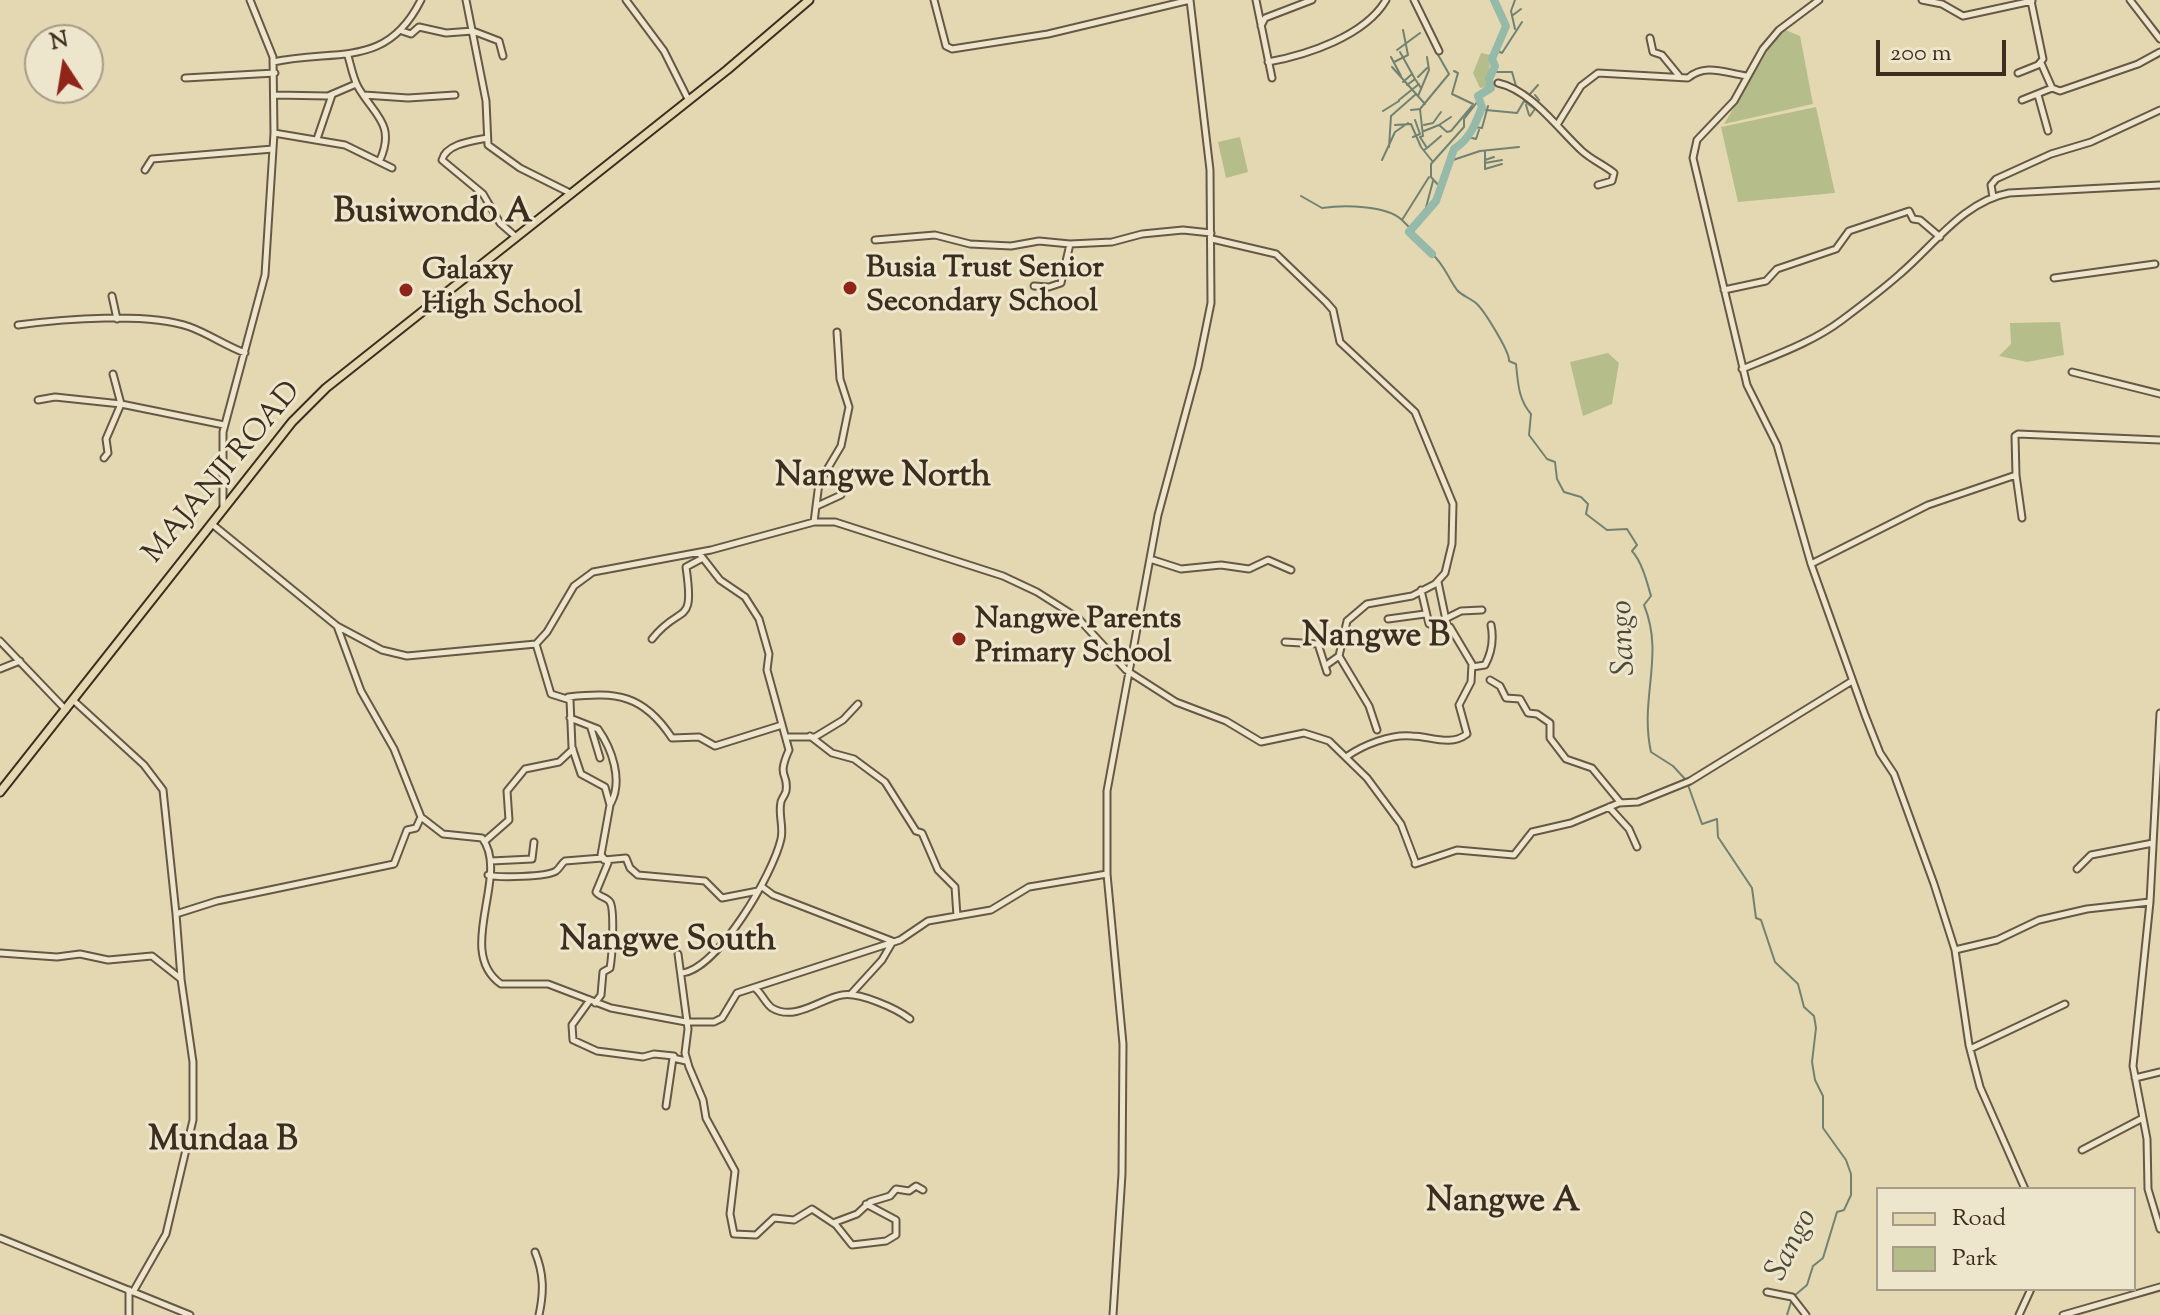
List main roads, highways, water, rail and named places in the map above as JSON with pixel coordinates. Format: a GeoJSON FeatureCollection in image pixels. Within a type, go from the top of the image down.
{"type":"FeatureCollection","features":[{"type":"Feature","properties":{"kind":"main road","name":"MAJANJI ROAD"},"geometry":{"type":"LineString","coordinates":[[0,792],[292,422],[326,388],[689,101],[809,0]]}},
{"type":"Feature","properties":{"kind":"waterway","name":"Sango"},"geometry":{"type":"LineString","coordinates":[[1432,254],[1409,232],[1436,201],[1454,149],[1468,136],[1480,113],[1482,107],[1478,96],[1491,88],[1489,79],[1495,66],[1492,59],[1506,26],[1494,0]]}},
{"type":"Feature","properties":{"kind":"waterway"},"geometry":{"type":"LineString","coordinates":[[1515,0],[1511,11],[1515,29]]}},
{"type":"Feature","properties":{"kind":"waterway"},"geometry":{"type":"LineString","coordinates":[[1513,15],[1521,9]]}},
{"type":"Feature","properties":{"kind":"waterway"},"geometry":{"type":"LineString","coordinates":[[1496,50],[1502,53],[1522,22]]}},
{"type":"Feature","properties":{"kind":"waterway"},"geometry":{"type":"LineString","coordinates":[[1394,62],[1408,55],[1403,30]]}},
{"type":"Feature","properties":{"kind":"waterway"},"geometry":{"type":"LineString","coordinates":[[1397,50],[1420,33]]}},
{"type":"Feature","properties":{"kind":"waterway"},"geometry":{"type":"LineString","coordinates":[[1400,52],[1415,79]]}},
{"type":"Feature","properties":{"kind":"waterway"},"geometry":{"type":"LineString","coordinates":[[1424,150],[1427,148],[1420,137],[1423,136],[1420,109],[1449,74],[1437,53]]}},
{"type":"Feature","properties":{"kind":"waterway"},"geometry":{"type":"LineString","coordinates":[[1391,57],[1401,76]]}},
{"type":"Feature","properties":{"kind":"waterway"},"geometry":{"type":"LineString","coordinates":[[1418,96],[1429,70],[1427,57]]}},
{"type":"Feature","properties":{"kind":"waterway"},"geometry":{"type":"LineString","coordinates":[[1392,67],[1425,104]]}},
{"type":"Feature","properties":{"kind":"waterway"},"geometry":{"type":"LineString","coordinates":[[1418,77],[1427,68]]}},
{"type":"Feature","properties":{"kind":"waterway"},"geometry":{"type":"LineString","coordinates":[[1454,71],[1458,73],[1452,94],[1473,104]]}},
{"type":"Feature","properties":{"kind":"waterway"},"geometry":{"type":"LineString","coordinates":[[1494,72],[1512,72],[1516,86],[1529,97]]}},
{"type":"Feature","properties":{"kind":"waterway"},"geometry":{"type":"LineString","coordinates":[[1403,82],[1412,74]]}},
{"type":"Feature","properties":{"kind":"waterway"},"geometry":{"type":"LineString","coordinates":[[1407,85],[1415,79],[1421,88]]}},
{"type":"Feature","properties":{"kind":"waterway"},"geometry":{"type":"LineString","coordinates":[[1399,100],[1419,84]]}},
{"type":"Feature","properties":{"kind":"waterway"},"geometry":{"type":"LineString","coordinates":[[1530,94],[1538,85]]}},
{"type":"Feature","properties":{"kind":"waterway"},"geometry":{"type":"LineString","coordinates":[[1389,147],[1391,116],[1416,94]]}},
{"type":"Feature","properties":{"kind":"waterway"},"geometry":{"type":"LineString","coordinates":[[1535,95],[1539,100]]}},
{"type":"Feature","properties":{"kind":"waterway"},"geometry":{"type":"LineString","coordinates":[[1383,111],[1399,101]]}},
{"type":"Feature","properties":{"kind":"waterway"},"geometry":{"type":"LineString","coordinates":[[1441,188],[1431,177],[1431,164],[1464,127],[1464,119],[1478,101]]}},
{"type":"Feature","properties":{"kind":"waterway"},"geometry":{"type":"LineString","coordinates":[[1486,110],[1517,113],[1524,101],[1535,109],[1530,116]]}},
{"type":"Feature","properties":{"kind":"waterway"},"geometry":{"type":"LineString","coordinates":[[1526,105],[1529,115]]}},
{"type":"Feature","properties":{"kind":"waterway"},"geometry":{"type":"LineString","coordinates":[[1424,131],[1439,125],[1447,132],[1451,131],[1472,106]]}},
{"type":"Feature","properties":{"kind":"waterway"},"geometry":{"type":"LineString","coordinates":[[1474,127],[1482,128],[1488,106]]}},
{"type":"Feature","properties":{"kind":"waterway"},"geometry":{"type":"LineString","coordinates":[[1411,110],[1420,109]]}},
{"type":"Feature","properties":{"kind":"waterway"},"geometry":{"type":"LineString","coordinates":[[1424,125],[1433,123],[1441,112]]}},
{"type":"Feature","properties":{"kind":"waterway"},"geometry":{"type":"LineString","coordinates":[[1439,125],[1451,117]]}},
{"type":"Feature","properties":{"kind":"waterway"},"geometry":{"type":"LineString","coordinates":[[1413,137],[1420,134],[1415,120]]}},
{"type":"Feature","properties":{"kind":"waterway"},"geometry":{"type":"LineString","coordinates":[[1382,160],[1395,132],[1408,123]]}},
{"type":"Feature","properties":{"kind":"waterway"},"geometry":{"type":"LineString","coordinates":[[1395,125],[1411,124],[1421,147],[1433,162]]}},
{"type":"Feature","properties":{"kind":"waterway"},"geometry":{"type":"LineString","coordinates":[[1468,137],[1476,139],[1479,130]]}},
{"type":"Feature","properties":{"kind":"waterway"},"geometry":{"type":"LineString","coordinates":[[1427,148],[1441,136]]}},
{"type":"Feature","properties":{"kind":"waterway"},"geometry":{"type":"LineString","coordinates":[[1447,162],[1480,151],[1519,147]]}},
{"type":"Feature","properties":{"kind":"waterway"},"geometry":{"type":"LineString","coordinates":[[1485,152],[1485,169],[1502,164]]}},
{"type":"Feature","properties":{"kind":"waterway"},"geometry":{"type":"LineString","coordinates":[[1485,160],[1494,157]]}},
{"type":"Feature","properties":{"kind":"waterway"},"geometry":{"type":"LineString","coordinates":[[1485,163],[1502,160]]}},
{"type":"Feature","properties":{"kind":"waterway"},"geometry":{"type":"LineString","coordinates":[[1411,229],[1402,220],[1429,177]]}},
{"type":"Feature","properties":{"kind":"waterway"},"geometry":{"type":"LineString","coordinates":[[1424,215],[1433,181]]}},
{"type":"Feature","properties":{"kind":"waterway"},"geometry":{"type":"LineString","coordinates":[[1301,196],[1322,208],[1375,209],[1402,220]]}},
{"type":"Feature","properties":{"kind":"waterway","name":"Sango"},"geometry":{"type":"LineString","coordinates":[[1432,254],[1457,290],[1481,308],[1509,361],[1516,364],[1521,396],[1531,414],[1529,435],[1547,459],[1555,462],[1557,479],[1564,492],[1581,497],[1588,504],[1586,514],[1607,530],[1627,529],[1637,545],[1632,551],[1641,566],[1651,596],[1644,605],[1652,642],[1648,713],[1651,752],[1673,766],[1685,779]]}},
{"type":"Feature","properties":{"kind":"waterway","name":"Sango"},"geometry":{"type":"LineString","coordinates":[[1688,785],[1702,824],[1717,819],[1718,837],[1752,888],[1756,918],[1761,920],[1775,962],[1798,984],[1804,1007],[1814,1016],[1816,1028],[1812,1062],[1815,1080],[1823,1096],[1823,1128],[1846,1160],[1851,1174],[1851,1195],[1844,1210],[1837,1212],[1823,1258],[1813,1266],[1807,1285],[1794,1296]]}},
{"type":"Feature","properties":{"kind":"waterway","name":"Sango"},"geometry":{"type":"LineString","coordinates":[[1787,1315],[1791,1302]]}},
{"type":"Feature","properties":{"kind":"place","name":"Busia Trust Senior Secondary School"},"geometry":{"type":"Point","coordinates":[850,288]}},
{"type":"Feature","properties":{"kind":"place","name":"Galaxy High School"},"geometry":{"type":"Point","coordinates":[406,290]}},
{"type":"Feature","properties":{"kind":"place","name":"Nangwe Parents Primary School"},"geometry":{"type":"Point","coordinates":[959,639]}},
{"type":"Feature","properties":{"kind":"district","name":"Busiwondo A"},"geometry":{"type":"Point","coordinates":[433,215]}},
{"type":"Feature","properties":{"kind":"district","name":"Nangwe North"},"geometry":{"type":"Point","coordinates":[883,479]}},
{"type":"Feature","properties":{"kind":"district","name":"Nangwe B"},"geometry":{"type":"Point","coordinates":[1376,639]}},
{"type":"Feature","properties":{"kind":"district","name":"Nangwe South"},"geometry":{"type":"Point","coordinates":[668,943]}},
{"type":"Feature","properties":{"kind":"district","name":"Mundaa B"},"geometry":{"type":"Point","coordinates":[223,1143]}},
{"type":"Feature","properties":{"kind":"district","name":"Nangwe A"},"geometry":{"type":"Point","coordinates":[1503,1204]}}]}
